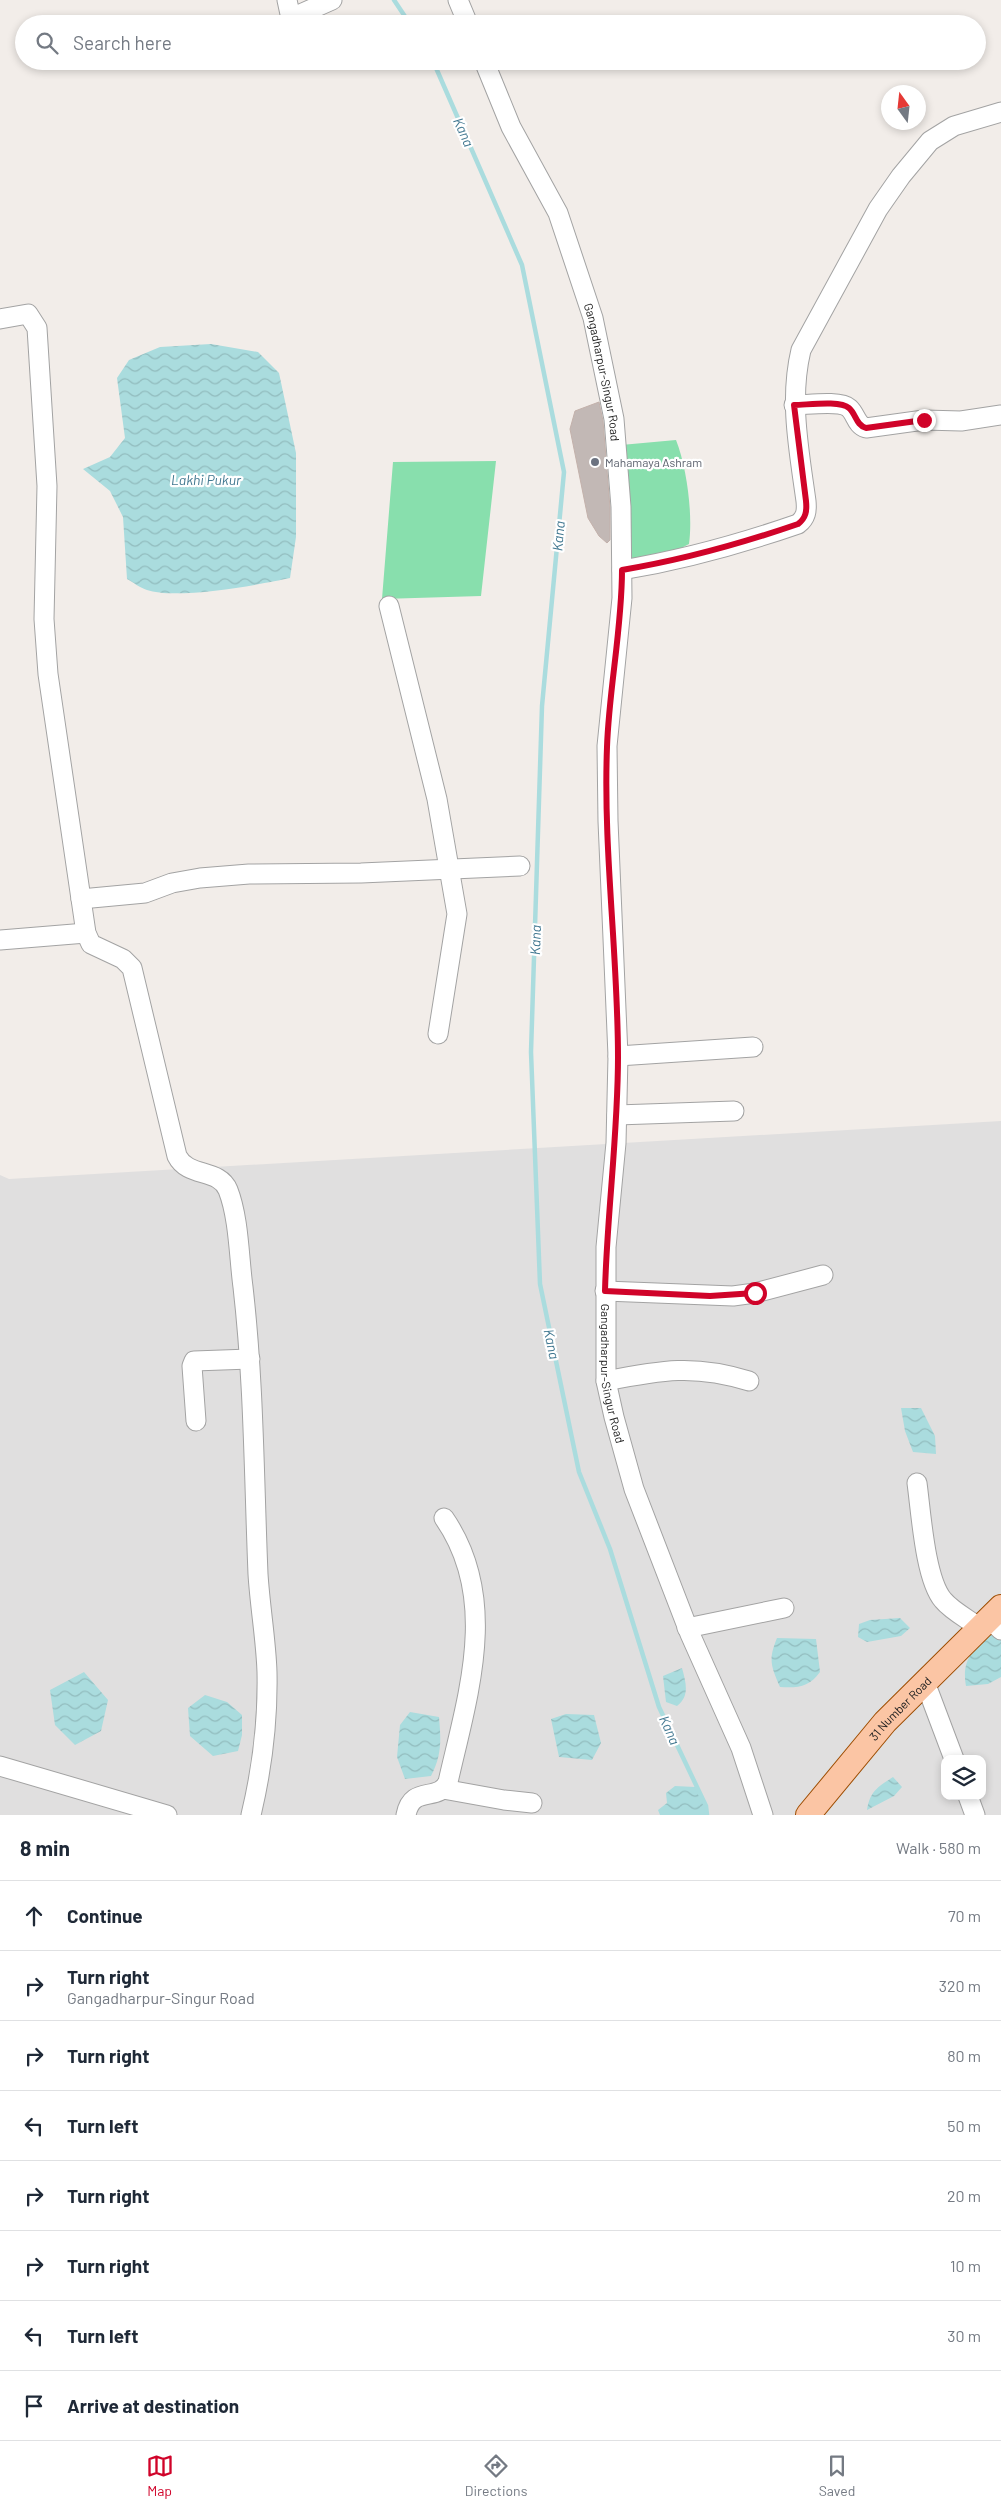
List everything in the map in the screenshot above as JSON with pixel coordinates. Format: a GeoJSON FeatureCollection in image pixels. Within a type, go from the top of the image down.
{"type":"FeatureCollection","features":[{"type":"Feature","properties":{"kind":"main road","name":"31 Number Road"},"geometry":{"type":"LineString","coordinates":[[808,1815],[884,1722],[993,1621]]}},
{"type":"Feature","properties":{"kind":"street"},"geometry":{"type":"LineString","coordinates":[[287,0],[290,14],[293,15]]}},
{"type":"Feature","properties":{"kind":"street"},"geometry":{"type":"LineString","coordinates":[[298,15],[332,0]]}},
{"type":"Feature","properties":{"kind":"street"},"geometry":{"type":"LineString","coordinates":[[458,0],[464,15]]}},
{"type":"Feature","properties":{"kind":"street","name":"Gangadharpur-Singur Road"},"geometry":{"type":"LineString","coordinates":[[488,70],[510,127],[558,213],[593,318],[614,419],[621,507],[622,598],[607,746],[608,821],[618,1056],[617,1115],[605,1291],[606,1381],[634,1489],[687,1628],[741,1748],[763,1815]]}},
{"type":"Feature","properties":{"kind":"street"},"geometry":{"type":"LineString","coordinates":[[622,570],[672,562],[788,528],[803,520],[807,511],[794,405],[795,373],[801,350],[878,209],[901,176],[930,141],[954,126],[1001,112]]}},
{"type":"Feature","properties":{"kind":"street"},"geometry":{"type":"LineString","coordinates":[[0,319],[28,314],[37,328],[47,486],[45,637],[48,674],[86,932],[91,944],[124,959],[132,968],[180,1162],[190,1170],[217,1178],[228,1190],[234,1215],[250,1358],[256,1463],[258,1574],[267,1689],[264,1741],[251,1815]]}},
{"type":"Feature","properties":{"kind":"street"},"geometry":{"type":"LineString","coordinates":[[794,405],[844,405],[852,412],[859,424],[866,428],[924,420],[961,421],[1001,415]]}},
{"type":"Feature","properties":{"kind":"street"},"geometry":{"type":"LineString","coordinates":[[389,606],[437,799],[456,902],[457,926],[438,1034]]}},
{"type":"Feature","properties":{"kind":"street"},"geometry":{"type":"LineString","coordinates":[[81,900],[145,893],[172,883],[200,878],[249,874],[360,873],[520,866]]}},
{"type":"Feature","properties":{"kind":"street"},"geometry":{"type":"LineString","coordinates":[[0,940],[86,932]]}},
{"type":"Feature","properties":{"kind":"street"},"geometry":{"type":"LineString","coordinates":[[618,1056],[753,1047]]}},
{"type":"Feature","properties":{"kind":"street"},"geometry":{"type":"LineString","coordinates":[[617,1115],[734,1111]]}},
{"type":"Feature","properties":{"kind":"street"},"geometry":{"type":"LineString","coordinates":[[605,1291],[733,1296],[755,1293],[823,1275]]}},
{"type":"Feature","properties":{"kind":"street"},"geometry":{"type":"LineString","coordinates":[[196,1421],[192,1366],[194,1361],[250,1358]]}},
{"type":"Feature","properties":{"kind":"street"},"geometry":{"type":"LineString","coordinates":[[606,1381],[674,1369],[724,1373],[749,1380]]}},
{"type":"Feature","properties":{"kind":"street"},"geometry":{"type":"LineString","coordinates":[[917,1483],[934,1584],[942,1600],[993,1621]]}},
{"type":"Feature","properties":{"kind":"street"},"geometry":{"type":"LineString","coordinates":[[443,1789],[448,1782],[467,1701],[477,1626],[470,1573],[455,1535],[444,1518]]}},
{"type":"Feature","properties":{"kind":"street"},"geometry":{"type":"LineString","coordinates":[[687,1628],[784,1608]]}},
{"type":"Feature","properties":{"kind":"street"},"geometry":{"type":"LineString","coordinates":[[925,1682],[952,1755]]}},
{"type":"Feature","properties":{"kind":"street"},"geometry":{"type":"LineString","coordinates":[[0,1766],[167,1815]]}},
{"type":"Feature","properties":{"kind":"street"},"geometry":{"type":"LineString","coordinates":[[406,1815],[408,1805],[412,1799],[443,1789],[504,1800],[532,1802]]}},
{"type":"Feature","properties":{"kind":"street"},"geometry":{"type":"LineString","coordinates":[[969,1800],[974,1815]]}},
{"type":"Feature","properties":{"kind":"shaded area"},"geometry":{"type":"Polygon","coordinates":[[[1001,1121],[1001,1815],[0,1815],[0,1175],[9,1179],[1001,1121]]]}},
{"type":"Feature","properties":{"kind":"green space"},"geometry":{"type":"Polygon","coordinates":[[[676,440],[688,492],[689,544],[656,561],[627,563],[621,445],[676,440]]]}},
{"type":"Feature","properties":{"kind":"green space"},"geometry":{"type":"Polygon","coordinates":[[[496,461],[481,596],[382,599],[393,462],[496,461]]]}},
{"type":"Feature","properties":{"kind":"water","name":"Lakhi Pukur"},"geometry":{"type":"Polygon","coordinates":[[[211,344],[258,352],[279,373],[296,453],[296,537],[290,578],[238,588],[197,592],[160,593],[147,590],[127,579],[123,517],[110,491],[83,469],[110,457],[125,438],[117,378],[129,360],[160,347],[211,344]]]}},
{"type":"Feature","properties":{"kind":"water"},"geometry":{"type":"Polygon","coordinates":[[[901,1408],[921,1408],[935,1436],[936,1454],[913,1452],[905,1431],[901,1408]]]}},
{"type":"Feature","properties":{"kind":"water"},"geometry":{"type":"Polygon","coordinates":[[[900,1618],[910,1628],[901,1636],[867,1642],[858,1637],[859,1624],[870,1620],[900,1618]]]}},
{"type":"Feature","properties":{"kind":"water"},"geometry":{"type":"Polygon","coordinates":[[[990,1631],[1001,1638],[1001,1677],[988,1684],[966,1686],[965,1669],[967,1662],[974,1650],[990,1631]]]}},
{"type":"Feature","properties":{"kind":"water"},"geometry":{"type":"Polygon","coordinates":[[[777,1638],[816,1639],[820,1672],[808,1684],[798,1687],[780,1687],[774,1674],[772,1663],[772,1652],[777,1638]]]}},
{"type":"Feature","properties":{"kind":"water"},"geometry":{"type":"Polygon","coordinates":[[[682,1668],[686,1689],[684,1698],[677,1706],[666,1702],[663,1676],[682,1668]]]}},
{"type":"Feature","properties":{"kind":"water"},"geometry":{"type":"Polygon","coordinates":[[[84,1672],[108,1700],[101,1731],[75,1745],[55,1725],[50,1690],[84,1672]]]}},
{"type":"Feature","properties":{"kind":"water"},"geometry":{"type":"Polygon","coordinates":[[[205,1695],[227,1702],[242,1715],[242,1735],[238,1751],[213,1756],[190,1736],[188,1708],[205,1695]]]}},
{"type":"Feature","properties":{"kind":"water"},"geometry":{"type":"Polygon","coordinates":[[[410,1712],[439,1717],[440,1747],[431,1776],[405,1779],[397,1757],[400,1725],[410,1712]]]}},
{"type":"Feature","properties":{"kind":"water"},"geometry":{"type":"Polygon","coordinates":[[[566,1714],[594,1715],[601,1743],[592,1760],[559,1757],[551,1719],[566,1714]]]}},
{"type":"Feature","properties":{"kind":"water"},"geometry":{"type":"Polygon","coordinates":[[[893,1777],[902,1787],[894,1796],[867,1810],[870,1798],[875,1790],[893,1777]]]}},
{"type":"Feature","properties":{"kind":"water"},"geometry":{"type":"Polygon","coordinates":[[[675,1786],[695,1787],[705,1806],[706,1815],[660,1815],[658,1810],[667,1803],[666,1793],[675,1786]]]}},
{"type":"Feature","properties":{"kind":"building","name":"Mahamaya Ashram"},"geometry":{"type":"Polygon","coordinates":[[[599,402],[603,421],[610,508],[610,540],[607,543],[599,536],[588,518],[570,429],[575,411],[599,402]]]}},
{"type":"Feature","properties":{"kind":"waterway","name":"Kana"},"geometry":{"type":"LineString","coordinates":[[394,0],[404,15]]}},
{"type":"Feature","properties":{"kind":"waterway","name":"Kana"},"geometry":{"type":"LineString","coordinates":[[437,70],[522,265],[564,472],[542,706],[531,1052],[540,1284],[579,1472],[610,1549],[659,1707],[706,1806],[707,1815]]}},
{"type":"Feature","properties":{"kind":"place","name":"Mahamaya Ashram"},"geometry":{"type":"Point","coordinates":[595,462]}},
{"type":"Feature","properties":{"kind":"route"},"geometry":{"type":"LineString","coordinates":[[755,1293],[733,1296],[710,1296],[605,1291],[606,1247],[616,1143],[618,1056],[608,821],[607,746],[622,598],[622,570],[672,562],[798,524],[803,520],[807,511],[794,405],[844,405],[852,412],[859,424],[866,428],[924,420]]}}]}
